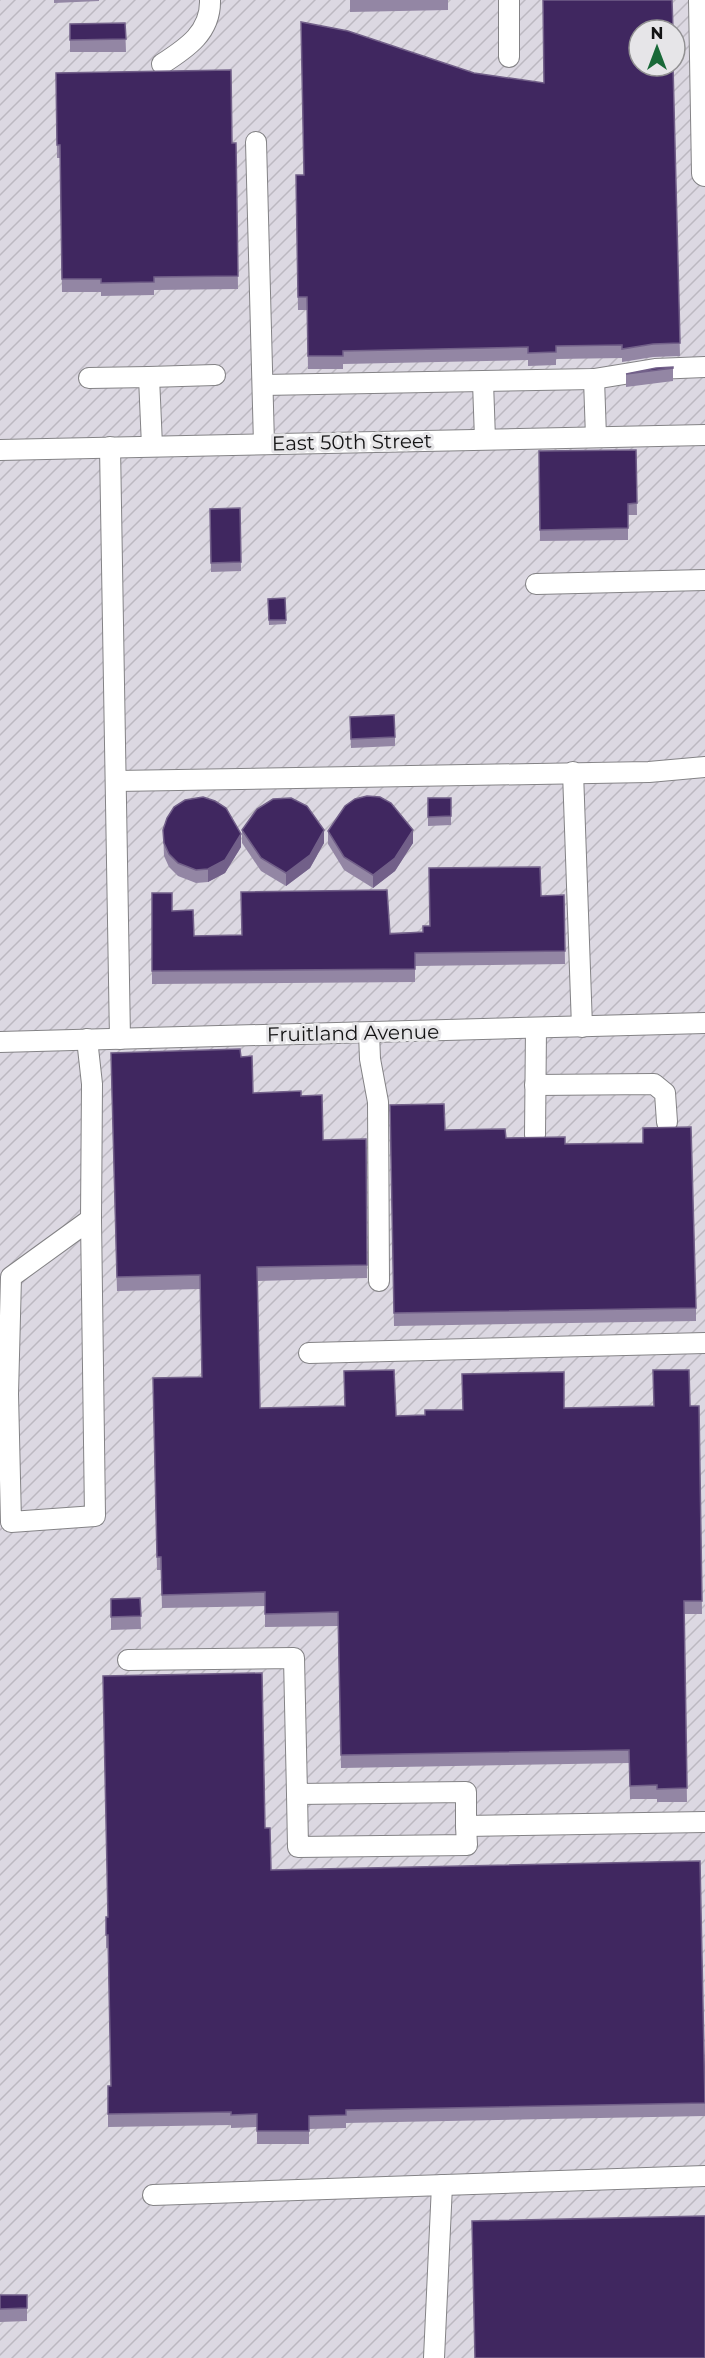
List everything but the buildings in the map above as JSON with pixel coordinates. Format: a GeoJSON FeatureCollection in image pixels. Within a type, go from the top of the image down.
{"type":"FeatureCollection","features":[{"type":"Feature","properties":{"kind":"main road"},"geometry":{"type":"LineString","coordinates":[[702,0],[705,173]]}},
{"type":"Feature","properties":{"kind":"street"},"geometry":{"type":"LineString","coordinates":[[162,64],[190,46],[206,24],[210,12],[210,0]]}},
{"type":"Feature","properties":{"kind":"street"},"geometry":{"type":"LineString","coordinates":[[508,0],[509,57]]}},
{"type":"Feature","properties":{"kind":"street"},"geometry":{"type":"LineString","coordinates":[[256,142],[264,444]]}},
{"type":"Feature","properties":{"kind":"street"},"geometry":{"type":"LineString","coordinates":[[263,385],[594,379],[655,369],[705,367]]}},
{"type":"Feature","properties":{"kind":"street"},"geometry":{"type":"LineString","coordinates":[[89,378],[214,375]]}},
{"type":"Feature","properties":{"kind":"street"},"geometry":{"type":"LineString","coordinates":[[149,377],[152,446]]}},
{"type":"Feature","properties":{"kind":"street"},"geometry":{"type":"LineString","coordinates":[[594,379],[596,437]]}},
{"type":"Feature","properties":{"kind":"street"},"geometry":{"type":"LineString","coordinates":[[483,381],[484,439]]}},
{"type":"Feature","properties":{"kind":"street","name":"East 50th Street"},"geometry":{"type":"LineString","coordinates":[[0,450],[705,435]]}},
{"type":"Feature","properties":{"kind":"street"},"geometry":{"type":"LineString","coordinates":[[110,447],[120,1039]]}},
{"type":"Feature","properties":{"kind":"street"},"geometry":{"type":"LineString","coordinates":[[536,584],[705,580]]}},
{"type":"Feature","properties":{"kind":"street"},"geometry":{"type":"LineString","coordinates":[[116,781],[649,771],[705,767]]}},
{"type":"Feature","properties":{"kind":"street"},"geometry":{"type":"LineString","coordinates":[[573,772],[582,1028]]}},
{"type":"Feature","properties":{"kind":"street","name":"Fruitland Avenue"},"geometry":{"type":"LineString","coordinates":[[0,1042],[705,1023]]}},
{"type":"Feature","properties":{"kind":"street"},"geometry":{"type":"LineString","coordinates":[[535,1135],[536,1028]]}},
{"type":"Feature","properties":{"kind":"street"},"geometry":{"type":"LineString","coordinates":[[369,1033],[370,1059],[378,1101],[379,1281]]}},
{"type":"Feature","properties":{"kind":"street"},"geometry":{"type":"LineString","coordinates":[[87,1039],[92,1084],[91,1219],[95,1516],[11,1522],[8,1394],[10,1277],[91,1219]]}},
{"type":"Feature","properties":{"kind":"street"},"geometry":{"type":"LineString","coordinates":[[535,1084],[654,1084],[665,1093],[667,1122]]}},
{"type":"Feature","properties":{"kind":"street"},"geometry":{"type":"LineString","coordinates":[[309,1353],[705,1343]]}},
{"type":"Feature","properties":{"kind":"street"},"geometry":{"type":"LineString","coordinates":[[128,1660],[294,1658],[298,1847],[467,1845],[465,1792],[297,1794]]}},
{"type":"Feature","properties":{"kind":"street"},"geometry":{"type":"LineString","coordinates":[[466,1826],[705,1822]]}},
{"type":"Feature","properties":{"kind":"street"},"geometry":{"type":"LineString","coordinates":[[153,2195],[705,2176]]}},
{"type":"Feature","properties":{"kind":"street"},"geometry":{"type":"LineString","coordinates":[[434,2358],[442,2185]]}},
{"type":"Feature","properties":{"kind":"shaded area"},"geometry":{"type":"Polygon","coordinates":[[[0,0],[705,0],[705,2358],[0,2358],[0,0]]]}}]}
